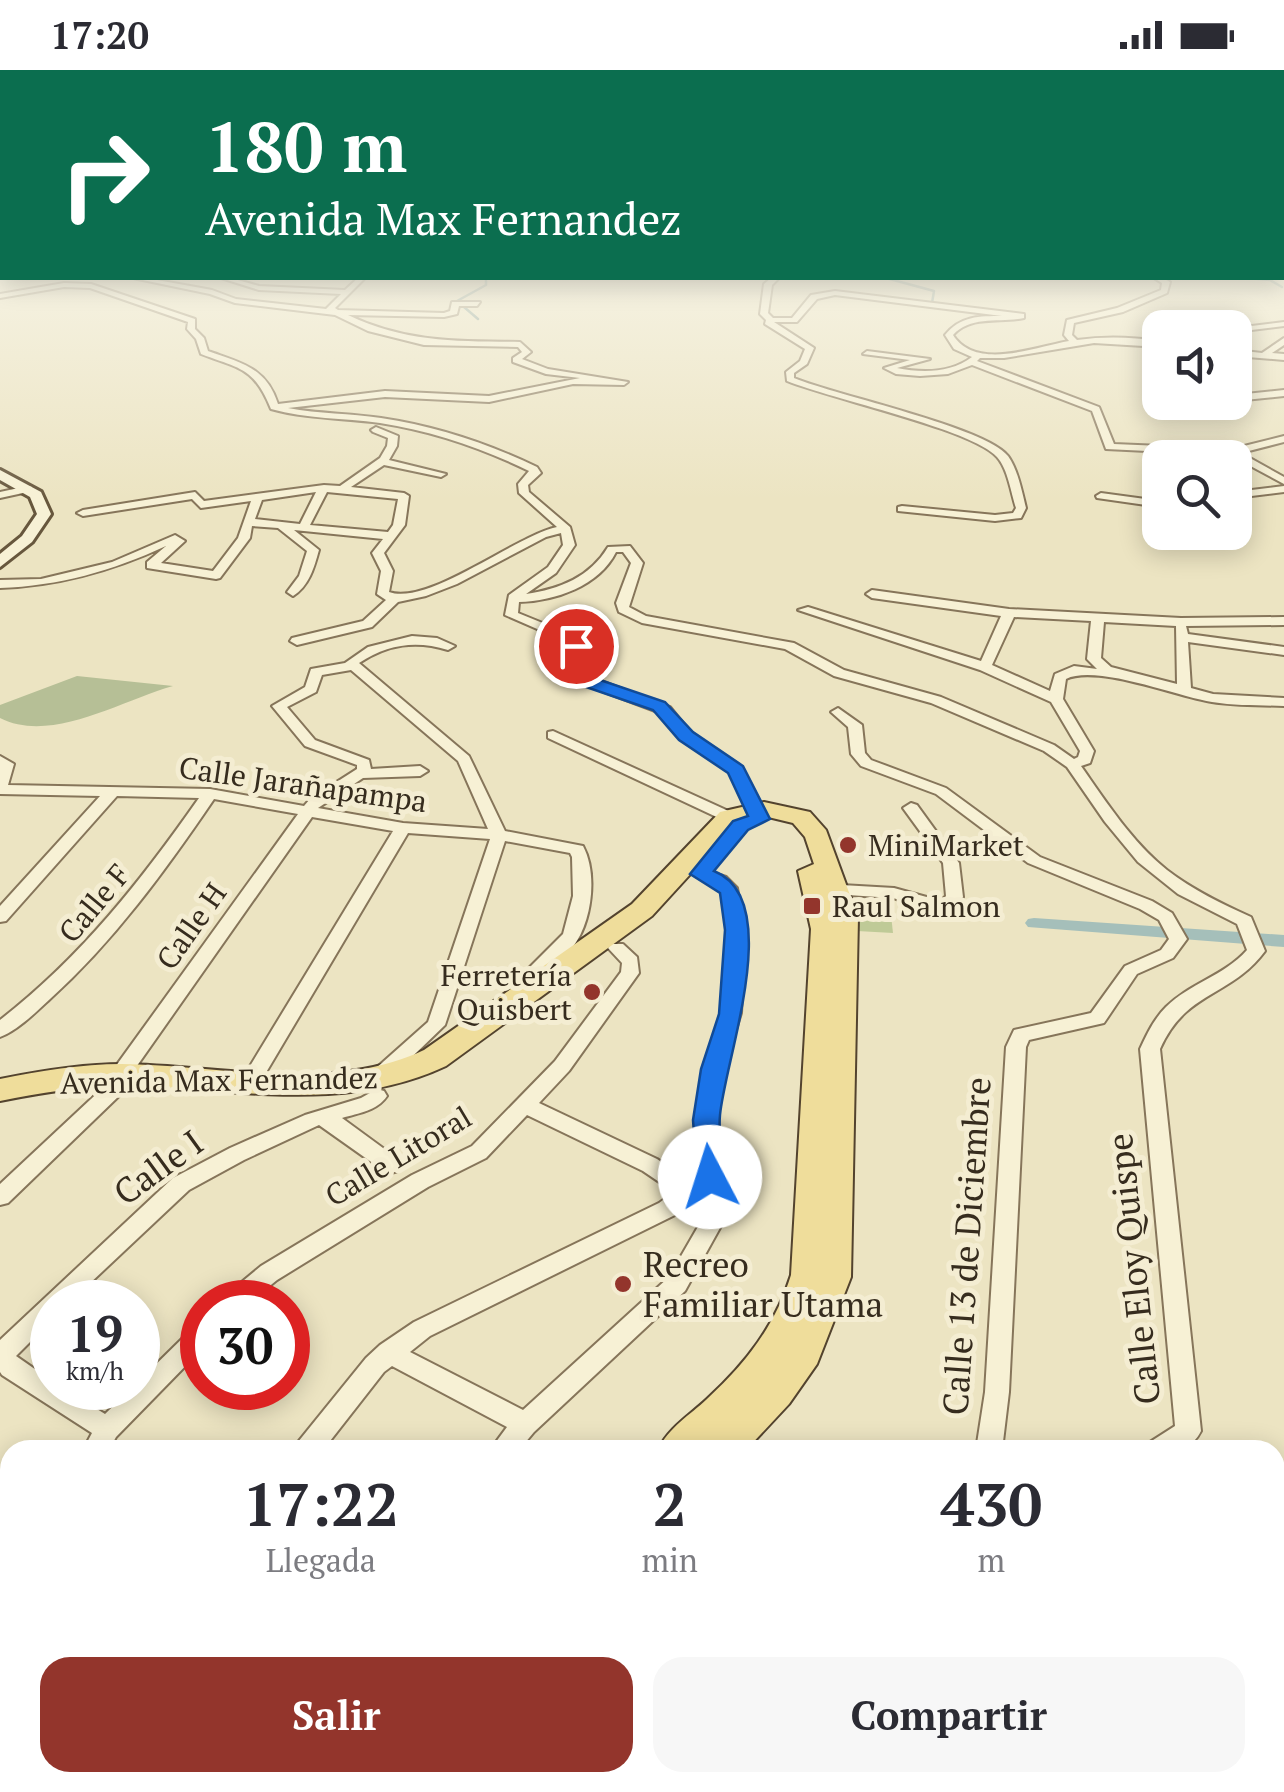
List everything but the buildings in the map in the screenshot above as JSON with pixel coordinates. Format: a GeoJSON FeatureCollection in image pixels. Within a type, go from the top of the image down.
{"type":"FeatureCollection","features":[{"type":"Feature","properties":{"kind":"main road"},"geometry":{"type":"LineString","coordinates":[[729,817],[757,814],[794,829],[844,916],[844,946],[833,1276],[811,1317],[791,1376],[729,1440]]}},
{"type":"Feature","properties":{"kind":"main road","name":"Avenida Max Fernandez"},"geometry":{"type":"LineString","coordinates":[[0,1090],[116,1082],[251,1081],[410,1090],[437,1076],[609,944],[757,814]]}},
{"type":"Feature","properties":{"kind":"main road","name":"Avenida Max Fernandez"},"geometry":{"type":"LineString","coordinates":[[693,871],[729,817]]}},
{"type":"Feature","properties":{"kind":"main road","name":"Avenida Max Fernandez"},"geometry":{"type":"LineString","coordinates":[[0,1105],[116,1082],[272,1097],[378,1088]]}},
{"type":"Feature","properties":{"kind":"main road"},"geometry":{"type":"LineString","coordinates":[[689,1440],[747,1387],[811,1317]]}},
{"type":"Feature","properties":{"kind":"street"},"geometry":{"type":"LineString","coordinates":[[198,339],[204,352],[251,370],[268,387],[274,407]]}},
{"type":"Feature","properties":{"kind":"street"},"geometry":{"type":"LineString","coordinates":[[274,407],[385,394],[489,399],[573,381],[624,382],[538,369],[517,361],[527,352],[520,345],[414,339]]}},
{"type":"Feature","properties":{"kind":"street"},"geometry":{"type":"LineString","coordinates":[[795,339],[810,348],[804,362],[790,372],[790,379],[815,392],[953,430],[988,446],[1003,457],[1021,508],[1017,516],[995,518],[902,509]]}},
{"type":"Feature","properties":{"kind":"street"},"geometry":{"type":"LineString","coordinates":[[951,339],[954,346],[976,360],[1096,409],[1110,447],[1142,448]]}},
{"type":"Feature","properties":{"kind":"street"},"geometry":{"type":"LineString","coordinates":[[1264,355],[1284,341]]}},
{"type":"Feature","properties":{"kind":"street"},"geometry":{"type":"LineString","coordinates":[[866,354],[926,359],[888,368],[900,372],[1074,342],[1142,344]]}},
{"type":"Feature","properties":{"kind":"street"},"geometry":{"type":"LineString","coordinates":[[1252,355],[1284,357]]}},
{"type":"Feature","properties":{"kind":"street"},"geometry":{"type":"LineString","coordinates":[[1252,396],[1284,393]]}},
{"type":"Feature","properties":{"kind":"street"},"geometry":{"type":"LineString","coordinates":[[274,407],[370,420],[497,450],[536,471],[524,484],[524,493],[566,528],[568,545],[560,562],[513,598],[511,615],[572,640],[592,683],[659,706],[686,736],[736,770],[757,814]]}},
{"type":"Feature","properties":{"kind":"street"},"geometry":{"type":"LineString","coordinates":[[336,417],[341,422],[394,436],[384,462],[344,488]]}},
{"type":"Feature","properties":{"kind":"street"},"geometry":{"type":"LineString","coordinates":[[1252,447],[1284,439]]}},
{"type":"Feature","properties":{"kind":"street"},"geometry":{"type":"LineString","coordinates":[[1252,461],[1284,481]]}},
{"type":"Feature","properties":{"kind":"street"},"geometry":{"type":"LineString","coordinates":[[384,462],[442,474]]}},
{"type":"Feature","properties":{"kind":"street"},"geometry":{"type":"LineString","coordinates":[[1252,464],[1256,463]]}},
{"type":"Feature","properties":{"kind":"street"},"geometry":{"type":"LineString","coordinates":[[0,474],[42,501],[44,514],[27,539],[0,562]]}},
{"type":"Feature","properties":{"kind":"street"},"geometry":{"type":"LineString","coordinates":[[83,513],[195,495],[201,506],[324,488],[407,498],[378,556],[386,566],[383,594],[394,599]]}},
{"type":"Feature","properties":{"kind":"street"},"geometry":{"type":"LineString","coordinates":[[304,526],[324,488]]}},
{"type":"Feature","properties":{"kind":"street"},"geometry":{"type":"LineString","coordinates":[[1252,493],[1284,489]]}},
{"type":"Feature","properties":{"kind":"street"},"geometry":{"type":"LineString","coordinates":[[0,495],[28,490]]}},
{"type":"Feature","properties":{"kind":"street"},"geometry":{"type":"LineString","coordinates":[[1100,496],[1142,502]]}},
{"type":"Feature","properties":{"kind":"street"},"geometry":{"type":"LineString","coordinates":[[0,584],[41,583],[116,565],[174,538],[179,541],[151,565],[216,575],[244,538],[243,528],[249,522],[256,497]]}},
{"type":"Feature","properties":{"kind":"street"},"geometry":{"type":"LineString","coordinates":[[249,522],[391,536]]}},
{"type":"Feature","properties":{"kind":"street"},"geometry":{"type":"LineString","coordinates":[[280,524],[312,550],[305,576],[293,592]]}},
{"type":"Feature","properties":{"kind":"street"},"geometry":{"type":"LineString","coordinates":[[297,641],[367,624],[394,599],[510,553],[542,530],[566,528]]}},
{"type":"Feature","properties":{"kind":"street"},"geometry":{"type":"LineString","coordinates":[[513,598],[534,597],[588,577],[605,566],[612,549],[626,548],[638,562],[622,603],[626,611],[656,622],[789,646],[839,674],[936,700],[1048,748],[1072,764],[1085,760],[1087,751],[1056,698],[984,667],[804,610]]}},
{"type":"Feature","properties":{"kind":"street"},"geometry":{"type":"LineString","coordinates":[[872,594],[1010,613],[1098,618],[1284,651]]}},
{"type":"Feature","properties":{"kind":"street"},"geometry":{"type":"LineString","coordinates":[[984,667],[1010,613]]}},
{"type":"Feature","properties":{"kind":"street"},"geometry":{"type":"LineString","coordinates":[[1098,618],[1094,659],[1106,670],[1184,692],[1284,702]]}},
{"type":"Feature","properties":{"kind":"street"},"geometry":{"type":"LineString","coordinates":[[1181,630],[1284,621]]}},
{"type":"Feature","properties":{"kind":"street"},"geometry":{"type":"LineString","coordinates":[[1181,630],[1184,692]]}},
{"type":"Feature","properties":{"kind":"street"},"geometry":{"type":"LineString","coordinates":[[353,666],[354,661],[371,652],[419,638],[448,646]]}},
{"type":"Feature","properties":{"kind":"street"},"geometry":{"type":"LineString","coordinates":[[378,1088],[382,1072],[436,1025],[499,834],[464,759],[353,666],[316,672],[311,689],[279,706],[310,743],[364,763],[363,774],[420,771]]}},
{"type":"Feature","properties":{"kind":"street"},"geometry":{"type":"LineString","coordinates":[[1056,698],[1060,677],[1065,672],[1126,677]]}},
{"type":"Feature","properties":{"kind":"street","name":"Calle 13 de Diciembre"},"geometry":{"type":"LineString","coordinates":[[838,712],[855,725],[858,754],[866,763],[942,791],[1022,854],[1121,893],[1166,917],[1176,933],[1167,954],[1130,970],[1097,1018],[1021,1034],[1016,1047],[997,1392],[990,1440]]}},
{"type":"Feature","properties":{"kind":"street"},"geometry":{"type":"LineString","coordinates":[[553,735],[729,817]]}},
{"type":"Feature","properties":{"kind":"street"},"geometry":{"type":"LineString","coordinates":[[0,760],[7,764],[3,791]]}},
{"type":"Feature","properties":{"kind":"street","name":"Calle Eloy Quispe"},"geometry":{"type":"LineString","coordinates":[[1072,764],[1146,864],[1167,882],[1245,921],[1256,950],[1240,968],[1170,1008],[1159,1023],[1149,1064],[1188,1431],[1174,1440]]}},
{"type":"Feature","properties":{"kind":"street","name":"Calle H"},"geometry":{"type":"LineString","coordinates":[[0,1197],[116,1082],[310,810],[328,791],[363,774]]}},
{"type":"Feature","properties":{"kind":"street"},"geometry":{"type":"LineString","coordinates":[[0,917],[114,790]]}},
{"type":"Feature","properties":{"kind":"street","name":"Calle Jarañapampa"},"geometry":{"type":"LineString","coordinates":[[3,791],[210,794],[403,828],[499,834],[577,849],[586,868],[570,939],[531,975],[531,981],[550,987]]}},
{"type":"Feature","properties":{"kind":"street","name":"Calle F"},"geometry":{"type":"LineString","coordinates":[[0,1030],[50,994],[105,938],[210,794]]}},
{"type":"Feature","properties":{"kind":"street"},"geometry":{"type":"LineString","coordinates":[[826,889],[894,893],[944,908],[955,897],[951,864],[912,808]]}},
{"type":"Feature","properties":{"kind":"street"},"geometry":{"type":"LineString","coordinates":[[251,1081],[403,828]]}},
{"type":"Feature","properties":{"kind":"street"},"geometry":{"type":"LineString","coordinates":[[512,1440],[677,1284],[710,1226],[706,1120],[714,1069],[732,1014],[736,930],[731,892],[720,881],[693,871]]}},
{"type":"Feature","properties":{"kind":"street","name":"Calle Litoral"},"geometry":{"type":"LineString","coordinates":[[261,1280],[420,1181],[480,1152],[562,1066],[630,974],[631,961],[609,944]]}},
{"type":"Feature","properties":{"kind":"street","name":"Calle I"},"geometry":{"type":"LineString","coordinates":[[80,1280],[182,1184],[237,1154],[327,1118],[378,1088]]}},
{"type":"Feature","properties":{"kind":"street"},"geometry":{"type":"LineString","coordinates":[[525,1105],[650,1165],[688,1191]]}},
{"type":"Feature","properties":{"kind":"street"},"geometry":{"type":"LineString","coordinates":[[327,1118],[391,1165]]}},
{"type":"Feature","properties":{"kind":"street"},"geometry":{"type":"LineString","coordinates":[[315,1440],[388,1352],[454,1311],[538,1275],[667,1209],[710,1177]]}},
{"type":"Feature","properties":{"kind":"street","name":"Calle I"},"geometry":{"type":"LineString","coordinates":[[0,1355],[30,1327]]}},
{"type":"Feature","properties":{"kind":"street"},"geometry":{"type":"LineString","coordinates":[[388,1352],[525,1424]]}},
{"type":"Feature","properties":{"kind":"street"},"geometry":{"type":"LineString","coordinates":[[0,1355],[102,1440],[180,1357]]}},
{"type":"Feature","properties":{"kind":"green space"},"geometry":{"type":"Polygon","coordinates":[[[77,676],[173,686],[63,723],[20,725],[0,718],[0,705],[77,676]]]}},
{"type":"Feature","properties":{"kind":"green space"},"geometry":{"type":"Polygon","coordinates":[[[855,895],[889,897],[893,933],[857,931],[855,895]]]}},
{"type":"Feature","properties":{"kind":"waterway"},"geometry":{"type":"LineString","coordinates":[[1034,923],[1284,941]]}},
{"type":"Feature","properties":{"kind":"place","name":"MiniMarket"},"geometry":{"type":"Point","coordinates":[848,845]}},
{"type":"Feature","properties":{"kind":"place","name":"Raul Salmon"},"geometry":{"type":"Point","coordinates":[812,906]}},
{"type":"Feature","properties":{"kind":"place","name":"Ferretería Quisbert"},"geometry":{"type":"Point","coordinates":[592,992]}},
{"type":"Feature","properties":{"kind":"place","name":"Recreo Familiar Utama"},"geometry":{"type":"Point","coordinates":[623,1284]}},
{"type":"Feature","properties":{"kind":"route"},"geometry":{"type":"LineString","coordinates":[[576,646],[580,664],[592,683],[659,706],[686,736],[736,770],[760,819],[741,826],[701,874],[728,887],[736,930],[732,1014],[714,1069],[706,1120],[710,1177]]}}]}
